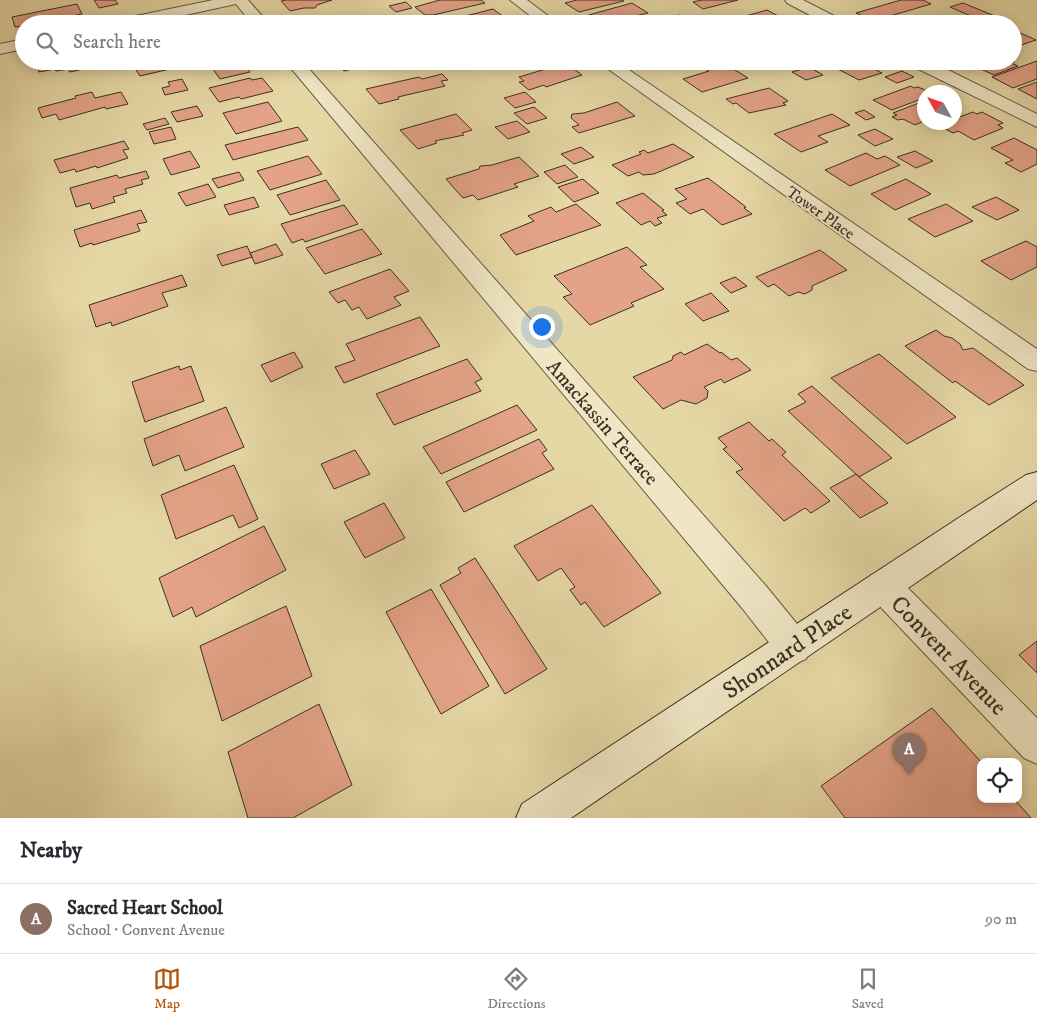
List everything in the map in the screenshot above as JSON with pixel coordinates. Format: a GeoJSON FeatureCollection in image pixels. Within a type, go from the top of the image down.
{"type":"FeatureCollection","features":[{"type":"Feature","properties":{"kind":"street"},"geometry":{"type":"LineString","coordinates":[[163,15],[234,0]]}},
{"type":"Feature","properties":{"kind":"street"},"geometry":{"type":"LineString","coordinates":[[240,0],[253,15]]}},
{"type":"Feature","properties":{"kind":"street"},"geometry":{"type":"LineString","coordinates":[[517,0],[538,15]]}},
{"type":"Feature","properties":{"kind":"street"},"geometry":{"type":"LineString","coordinates":[[792,0],[821,15]]}},
{"type":"Feature","properties":{"kind":"street"},"geometry":{"type":"LineString","coordinates":[[0,49],[15,46]]}},
{"type":"Feature","properties":{"kind":"street","name":"Amackassin Terrace"},"geometry":{"type":"LineString","coordinates":[[301,70],[794,647]]}},
{"type":"Feature","properties":{"kind":"street","name":"Tower Place"},"geometry":{"type":"LineString","coordinates":[[618,70],[1037,362]]}},
{"type":"Feature","properties":{"kind":"street"},"geometry":{"type":"LineString","coordinates":[[934,70],[1037,121]]}},
{"type":"Feature","properties":{"kind":"street","name":"Shonnard Place"},"geometry":{"type":"LineString","coordinates":[[536,818],[1037,484]]}},
{"type":"Feature","properties":{"kind":"street","name":"Convent Avenue"},"geometry":{"type":"LineString","coordinates":[[883,586],[1037,746]]}},
{"type":"Feature","properties":{"kind":"building"},"geometry":{"type":"Polygon","coordinates":[[[94,0],[115,0],[118,4],[99,8],[94,0]]]}},
{"type":"Feature","properties":{"kind":"building"},"geometry":{"type":"Polygon","coordinates":[[[332,0],[317,5],[315,8],[290,11],[281,1],[332,0]]]}},
{"type":"Feature","properties":{"kind":"building"},"geometry":{"type":"Polygon","coordinates":[[[440,0],[481,0],[485,3],[433,15],[425,15],[415,7],[440,0]]]}},
{"type":"Feature","properties":{"kind":"building"},"geometry":{"type":"Polygon","coordinates":[[[577,0],[624,1],[579,12],[565,3],[577,0]]]}},
{"type":"Feature","properties":{"kind":"building"},"geometry":{"type":"Polygon","coordinates":[[[702,0],[738,0],[703,9],[693,2],[702,0]]]}},
{"type":"Feature","properties":{"kind":"building"},"geometry":{"type":"Polygon","coordinates":[[[901,0],[923,0],[931,4],[893,15],[860,15],[856,13],[901,0]]]}},
{"type":"Feature","properties":{"kind":"building"},"geometry":{"type":"Polygon","coordinates":[[[406,2],[412,8],[396,12],[389,6],[406,2]]]}},
{"type":"Feature","properties":{"kind":"building"},"geometry":{"type":"Polygon","coordinates":[[[632,3],[648,13],[639,15],[589,15],[632,3]]]}},
{"type":"Feature","properties":{"kind":"building"},"geometry":{"type":"Polygon","coordinates":[[[963,3],[992,15],[968,15],[950,7],[963,3]]]}},
{"type":"Feature","properties":{"kind":"building"},"geometry":{"type":"Polygon","coordinates":[[[77,4],[82,14],[77,15],[22,15],[77,4]]]}},
{"type":"Feature","properties":{"kind":"building"},"geometry":{"type":"Polygon","coordinates":[[[493,9],[501,15],[470,15],[493,9]]]}},
{"type":"Feature","properties":{"kind":"building"},"geometry":{"type":"Polygon","coordinates":[[[767,10],[776,15],[750,15],[767,10]]]}},
{"type":"Feature","properties":{"kind":"building"},"geometry":{"type":"Polygon","coordinates":[[[15,16],[15,27],[12,17],[15,16]]]}},
{"type":"Feature","properties":{"kind":"building"},"geometry":{"type":"Polygon","coordinates":[[[1022,34],[1036,40],[1022,45],[1022,34]]]}},
{"type":"Feature","properties":{"kind":"building"},"geometry":{"type":"Polygon","coordinates":[[[1037,61],[1037,79],[1013,88],[992,77],[1012,70],[1022,70],[1022,66],[1037,61]]]}},
{"type":"Feature","properties":{"kind":"building"},"geometry":{"type":"Polygon","coordinates":[[[136,70],[166,70],[140,76],[136,70]]]}},
{"type":"Feature","properties":{"kind":"building"},"geometry":{"type":"Polygon","coordinates":[[[214,70],[248,70],[250,72],[220,79],[214,70]]]}},
{"type":"Feature","properties":{"kind":"building"},"geometry":{"type":"Polygon","coordinates":[[[542,70],[575,70],[582,75],[546,87],[544,85],[529,90],[519,82],[524,81],[519,77],[542,70]]]}},
{"type":"Feature","properties":{"kind":"building"},"geometry":{"type":"Polygon","coordinates":[[[708,70],[735,70],[748,78],[702,92],[683,79],[709,71],[708,70]]]}},
{"type":"Feature","properties":{"kind":"building"},"geometry":{"type":"Polygon","coordinates":[[[814,70],[823,75],[806,80],[792,72],[814,70]]]}},
{"type":"Feature","properties":{"kind":"building"},"geometry":{"type":"Polygon","coordinates":[[[840,70],[876,70],[882,73],[859,80],[840,70]]]}},
{"type":"Feature","properties":{"kind":"building"},"geometry":{"type":"Polygon","coordinates":[[[983,70],[1007,70],[994,75],[983,70]]]}},
{"type":"Feature","properties":{"kind":"building"},"geometry":{"type":"Polygon","coordinates":[[[902,71],[914,77],[897,83],[885,77],[902,71]]]}},
{"type":"Feature","properties":{"kind":"building"},"geometry":{"type":"Polygon","coordinates":[[[442,74],[448,80],[441,81],[445,86],[398,97],[399,99],[379,104],[366,89],[419,77],[422,79],[442,74]]]}},
{"type":"Feature","properties":{"kind":"building"},"geometry":{"type":"Polygon","coordinates":[[[250,78],[252,80],[262,78],[273,91],[219,102],[209,88],[250,78]]]}},
{"type":"Feature","properties":{"kind":"building"},"geometry":{"type":"Polygon","coordinates":[[[182,79],[188,90],[165,95],[162,88],[170,86],[168,82],[182,79]]]}},
{"type":"Feature","properties":{"kind":"building"},"geometry":{"type":"Polygon","coordinates":[[[1037,82],[1037,99],[1018,89],[1037,82]]]}},
{"type":"Feature","properties":{"kind":"building"},"geometry":{"type":"Polygon","coordinates":[[[911,86],[917,87],[917,101],[892,110],[873,100],[911,86]]]}},
{"type":"Feature","properties":{"kind":"building"},"geometry":{"type":"Polygon","coordinates":[[[769,88],[788,101],[783,103],[786,105],[749,113],[736,103],[733,104],[726,99],[769,88]]]}},
{"type":"Feature","properties":{"kind":"building"},"geometry":{"type":"Polygon","coordinates":[[[92,92],[95,98],[121,92],[128,104],[106,109],[105,107],[59,120],[56,114],[42,118],[38,108],[92,92]]]}},
{"type":"Feature","properties":{"kind":"building"},"geometry":{"type":"Polygon","coordinates":[[[525,92],[536,102],[515,108],[504,98],[525,92]]]}},
{"type":"Feature","properties":{"kind":"building"},"geometry":{"type":"Polygon","coordinates":[[[268,102],[282,121],[236,134],[223,113],[268,102]]]}},
{"type":"Feature","properties":{"kind":"building"},"geometry":{"type":"Polygon","coordinates":[[[617,102],[635,116],[579,133],[572,127],[579,125],[571,118],[572,114],[584,113],[617,102]]]}},
{"type":"Feature","properties":{"kind":"building"},"geometry":{"type":"Polygon","coordinates":[[[917,104],[917,124],[915,125],[903,119],[898,120],[892,117],[897,115],[893,113],[917,104]]]}},
{"type":"Feature","properties":{"kind":"building"},"geometry":{"type":"Polygon","coordinates":[[[197,106],[203,116],[177,122],[171,112],[197,106]]]}},
{"type":"Feature","properties":{"kind":"building"},"geometry":{"type":"Polygon","coordinates":[[[534,107],[547,118],[527,124],[514,113],[534,107]]]}},
{"type":"Feature","properties":{"kind":"building"},"geometry":{"type":"Polygon","coordinates":[[[864,110],[875,117],[866,120],[855,113],[864,110]]]}},
{"type":"Feature","properties":{"kind":"building"},"geometry":{"type":"Polygon","coordinates":[[[973,112],[977,114],[982,112],[1003,123],[998,125],[1003,128],[974,140],[958,131],[953,133],[947,130],[962,130],[962,116],[973,112]]]}},
{"type":"Feature","properties":{"kind":"building"},"geometry":{"type":"Polygon","coordinates":[[[456,114],[472,130],[462,133],[464,135],[435,141],[437,143],[418,149],[400,130],[456,114]]]}},
{"type":"Feature","properties":{"kind":"building"},"geometry":{"type":"Polygon","coordinates":[[[832,114],[850,125],[818,136],[828,142],[801,152],[774,134],[832,114]]]}},
{"type":"Feature","properties":{"kind":"building"},"geometry":{"type":"Polygon","coordinates":[[[165,118],[169,124],[147,130],[143,124],[165,118]]]}},
{"type":"Feature","properties":{"kind":"building"},"geometry":{"type":"Polygon","coordinates":[[[517,121],[530,132],[508,139],[495,127],[517,121]]]}},
{"type":"Feature","properties":{"kind":"building"},"geometry":{"type":"Polygon","coordinates":[[[171,127],[176,139],[154,144],[149,132],[171,127]]]}},
{"type":"Feature","properties":{"kind":"building"},"geometry":{"type":"Polygon","coordinates":[[[298,127],[308,140],[233,160],[225,145],[298,127]]]}},
{"type":"Feature","properties":{"kind":"building"},"geometry":{"type":"Polygon","coordinates":[[[875,129],[893,139],[875,146],[858,135],[875,129]]]}},
{"type":"Feature","properties":{"kind":"building"},"geometry":{"type":"Polygon","coordinates":[[[1014,138],[1037,150],[1037,164],[1021,172],[1005,163],[1013,160],[991,148],[1014,138]]]}},
{"type":"Feature","properties":{"kind":"building"},"geometry":{"type":"Polygon","coordinates":[[[124,141],[129,149],[123,150],[128,158],[97,168],[96,166],[76,172],[75,169],[60,173],[54,160],[124,141]]]}},
{"type":"Feature","properties":{"kind":"building"},"geometry":{"type":"Polygon","coordinates":[[[673,144],[694,157],[654,174],[643,175],[639,172],[628,176],[612,165],[641,154],[639,152],[644,150],[648,153],[673,144]]]}},
{"type":"Feature","properties":{"kind":"building"},"geometry":{"type":"Polygon","coordinates":[[[581,147],[594,157],[574,164],[561,154],[581,147]]]}},
{"type":"Feature","properties":{"kind":"building"},"geometry":{"type":"Polygon","coordinates":[[[190,151],[200,167],[171,175],[163,159],[190,151]]]}},
{"type":"Feature","properties":{"kind":"building"},"geometry":{"type":"Polygon","coordinates":[[[915,151],[933,161],[916,168],[897,157],[915,151]]]}},
{"type":"Feature","properties":{"kind":"building"},"geometry":{"type":"Polygon","coordinates":[[[866,153],[877,159],[885,156],[900,165],[850,186],[825,170],[866,153]]]}},
{"type":"Feature","properties":{"kind":"building"},"geometry":{"type":"Polygon","coordinates":[[[308,156],[322,174],[270,190],[257,171],[308,156]]]}},
{"type":"Feature","properties":{"kind":"building"},"geometry":{"type":"Polygon","coordinates":[[[519,157],[539,176],[514,184],[518,187],[478,200],[473,195],[463,198],[446,179],[479,169],[480,166],[492,165],[519,157]]]}},
{"type":"Feature","properties":{"kind":"building"},"geometry":{"type":"Polygon","coordinates":[[[565,165],[578,177],[557,184],[544,172],[565,165]]]}},
{"type":"Feature","properties":{"kind":"building"},"geometry":{"type":"Polygon","coordinates":[[[146,171],[149,178],[141,180],[143,184],[125,189],[127,193],[113,197],[115,202],[92,209],[90,203],[76,207],[70,188],[117,175],[119,178],[146,171]]]}},
{"type":"Feature","properties":{"kind":"building"},"geometry":{"type":"Polygon","coordinates":[[[239,172],[244,180],[218,188],[212,179],[239,172]]]}},
{"type":"Feature","properties":{"kind":"building"},"geometry":{"type":"Polygon","coordinates":[[[708,178],[746,207],[744,208],[752,214],[722,225],[703,209],[690,214],[676,203],[687,199],[675,189],[708,178]]]}},
{"type":"Feature","properties":{"kind":"building"},"geometry":{"type":"Polygon","coordinates":[[[583,179],[599,193],[574,202],[558,187],[583,179]]]}},
{"type":"Feature","properties":{"kind":"building"},"geometry":{"type":"Polygon","coordinates":[[[906,179],[931,194],[895,210],[871,194],[906,179]]]}},
{"type":"Feature","properties":{"kind":"building"},"geometry":{"type":"Polygon","coordinates":[[[326,180],[340,200],[290,215],[277,195],[326,180]]]}},
{"type":"Feature","properties":{"kind":"building"},"geometry":{"type":"Polygon","coordinates":[[[208,184],[216,197],[186,206],[178,193],[208,184]]]}},
{"type":"Feature","properties":{"kind":"building"},"geometry":{"type":"Polygon","coordinates":[[[643,193],[664,210],[662,211],[667,215],[657,218],[662,223],[655,226],[650,221],[641,225],[616,203],[643,193]]]}},
{"type":"Feature","properties":{"kind":"building"},"geometry":{"type":"Polygon","coordinates":[[[254,197],[259,207],[229,215],[224,205],[254,197]]]}},
{"type":"Feature","properties":{"kind":"building"},"geometry":{"type":"Polygon","coordinates":[[[996,197],[1019,210],[997,220],[972,207],[996,197]]]}},
{"type":"Feature","properties":{"kind":"building"},"geometry":{"type":"Polygon","coordinates":[[[576,204],[601,225],[516,255],[500,235],[534,221],[528,216],[551,207],[556,212],[576,204]]]}},
{"type":"Feature","properties":{"kind":"building"},"geometry":{"type":"Polygon","coordinates":[[[946,204],[973,221],[935,237],[908,219],[946,204]]]}},
{"type":"Feature","properties":{"kind":"building"},"geometry":{"type":"Polygon","coordinates":[[[344,205],[358,224],[305,242],[303,239],[292,243],[281,224],[344,205]]]}},
{"type":"Feature","properties":{"kind":"building"},"geometry":{"type":"Polygon","coordinates":[[[141,210],[147,222],[137,224],[140,231],[80,247],[74,230],[141,210]]]}},
{"type":"Feature","properties":{"kind":"building"},"geometry":{"type":"Polygon","coordinates":[[[362,229],[382,254],[325,274],[306,248],[362,229]]]}},
{"type":"Feature","properties":{"kind":"building"},"geometry":{"type":"Polygon","coordinates":[[[1026,241],[1037,247],[1037,267],[1011,280],[981,261],[1026,241]]]}},
{"type":"Feature","properties":{"kind":"building"},"geometry":{"type":"Polygon","coordinates":[[[276,244],[283,255],[255,264],[250,253],[276,244]]]}},
{"type":"Feature","properties":{"kind":"building"},"geometry":{"type":"Polygon","coordinates":[[[247,246],[252,257],[222,266],[217,255],[247,246]]]}},
{"type":"Feature","properties":{"kind":"building"},"geometry":{"type":"Polygon","coordinates":[[[627,247],[647,265],[640,267],[664,289],[631,303],[634,306],[590,325],[563,297],[572,294],[554,276],[627,247]]]}},
{"type":"Feature","properties":{"kind":"building"},"geometry":{"type":"Polygon","coordinates":[[[820,250],[847,270],[812,286],[812,290],[805,294],[798,292],[789,296],[774,284],[768,287],[756,277],[820,250]]]}},
{"type":"Feature","properties":{"kind":"building"},"geometry":{"type":"Polygon","coordinates":[[[390,269],[409,291],[394,297],[401,305],[367,319],[359,307],[352,310],[345,300],[338,303],[329,292],[390,269]]]}},
{"type":"Feature","properties":{"kind":"building"},"geometry":{"type":"Polygon","coordinates":[[[182,275],[187,286],[162,293],[168,306],[112,326],[111,322],[96,327],[89,305],[182,275]]]}},
{"type":"Feature","properties":{"kind":"building"},"geometry":{"type":"Polygon","coordinates":[[[735,277],[747,286],[731,293],[720,283],[735,277]]]}},
{"type":"Feature","properties":{"kind":"building"},"geometry":{"type":"Polygon","coordinates":[[[711,293],[729,311],[703,321],[685,304],[711,293]]]}},
{"type":"Feature","properties":{"kind":"building"},"geometry":{"type":"Polygon","coordinates":[[[420,317],[440,346],[344,383],[335,367],[355,360],[346,344],[420,317]]]}},
{"type":"Feature","properties":{"kind":"building"},"geometry":{"type":"Polygon","coordinates":[[[936,330],[944,336],[952,338],[960,344],[963,350],[973,348],[1024,385],[989,405],[955,381],[953,383],[905,346],[936,330]]]}},
{"type":"Feature","properties":{"kind":"building"},"geometry":{"type":"Polygon","coordinates":[[[707,344],[731,360],[737,358],[751,370],[724,383],[721,379],[704,387],[708,391],[707,398],[696,404],[681,400],[663,409],[633,377],[672,360],[673,356],[681,352],[684,355],[707,344]]]}},
{"type":"Feature","properties":{"kind":"building"},"geometry":{"type":"Polygon","coordinates":[[[294,352],[303,367],[271,382],[261,365],[294,352]]]}},
{"type":"Feature","properties":{"kind":"building"},"geometry":{"type":"Polygon","coordinates":[[[879,354],[956,417],[907,444],[831,378],[879,354]]]}},
{"type":"Feature","properties":{"kind":"building"},"geometry":{"type":"Polygon","coordinates":[[[467,359],[482,379],[475,382],[481,391],[394,425],[376,394],[467,359]]]}},
{"type":"Feature","properties":{"kind":"building"},"geometry":{"type":"Polygon","coordinates":[[[179,366],[180,370],[191,366],[204,401],[145,422],[132,382],[179,366]]]}},
{"type":"Feature","properties":{"kind":"building"},"geometry":{"type":"Polygon","coordinates":[[[812,386],[892,458],[859,477],[788,411],[806,402],[798,394],[812,386]]]}},
{"type":"Feature","properties":{"kind":"building"},"geometry":{"type":"Polygon","coordinates":[[[517,405],[537,430],[441,474],[423,447],[517,405]]]}},
{"type":"Feature","properties":{"kind":"building"},"geometry":{"type":"Polygon","coordinates":[[[226,407],[244,447],[185,471],[179,455],[153,466],[144,439],[226,407]]]}},
{"type":"Feature","properties":{"kind":"building"},"geometry":{"type":"Polygon","coordinates":[[[749,422],[769,441],[772,439],[786,452],[782,455],[830,501],[811,513],[805,508],[784,521],[736,472],[743,469],[723,449],[727,447],[718,438],[749,422]]]}},
{"type":"Feature","properties":{"kind":"building"},"geometry":{"type":"Polygon","coordinates":[[[539,439],[547,450],[542,453],[554,469],[464,512],[446,482],[539,439]]]}},
{"type":"Feature","properties":{"kind":"building"},"geometry":{"type":"Polygon","coordinates":[[[355,450],[370,474],[334,489],[321,464],[355,450]]]}},
{"type":"Feature","properties":{"kind":"building"},"geometry":{"type":"Polygon","coordinates":[[[234,465],[258,519],[239,528],[233,515],[176,539],[161,495],[234,465]]]}},
{"type":"Feature","properties":{"kind":"building"},"geometry":{"type":"Polygon","coordinates":[[[856,474],[888,503],[860,518],[830,488],[856,474]]]}},
{"type":"Feature","properties":{"kind":"building"},"geometry":{"type":"Polygon","coordinates":[[[384,503],[405,538],[365,558],[344,522],[384,503]]]}},
{"type":"Feature","properties":{"kind":"building"},"geometry":{"type":"Polygon","coordinates":[[[592,505],[661,593],[604,627],[585,602],[581,605],[570,590],[575,587],[561,568],[538,581],[514,546],[592,505]]]}},
{"type":"Feature","properties":{"kind":"building"},"geometry":{"type":"Polygon","coordinates":[[[264,526],[286,570],[196,617],[192,607],[173,617],[159,578],[264,526]]]}},
{"type":"Feature","properties":{"kind":"building"},"geometry":{"type":"Polygon","coordinates":[[[475,558],[547,669],[505,694],[440,585],[461,573],[458,568],[475,558]]]}},
{"type":"Feature","properties":{"kind":"building"},"geometry":{"type":"Polygon","coordinates":[[[431,589],[489,686],[441,714],[386,612],[431,589]]]}},
{"type":"Feature","properties":{"kind":"building"},"geometry":{"type":"Polygon","coordinates":[[[286,606],[312,676],[222,721],[200,646],[286,606]]]}},
{"type":"Feature","properties":{"kind":"building"},"geometry":{"type":"Polygon","coordinates":[[[1037,641],[1037,673],[1019,655],[1037,641]]]}},
{"type":"Feature","properties":{"kind":"building"},"geometry":{"type":"Polygon","coordinates":[[[319,704],[352,785],[293,818],[248,818],[228,752],[319,704]]]}},
{"type":"Feature","properties":{"kind":"building"},"geometry":{"type":"Polygon","coordinates":[[[932,708],[977,758],[977,803],[1018,803],[1031,818],[845,818],[821,786],[932,708]]]}},
{"type":"Feature","properties":{"kind":"place","name":"Sacred Heart School"},"geometry":{"type":"Point","coordinates":[909,774]}}]}
